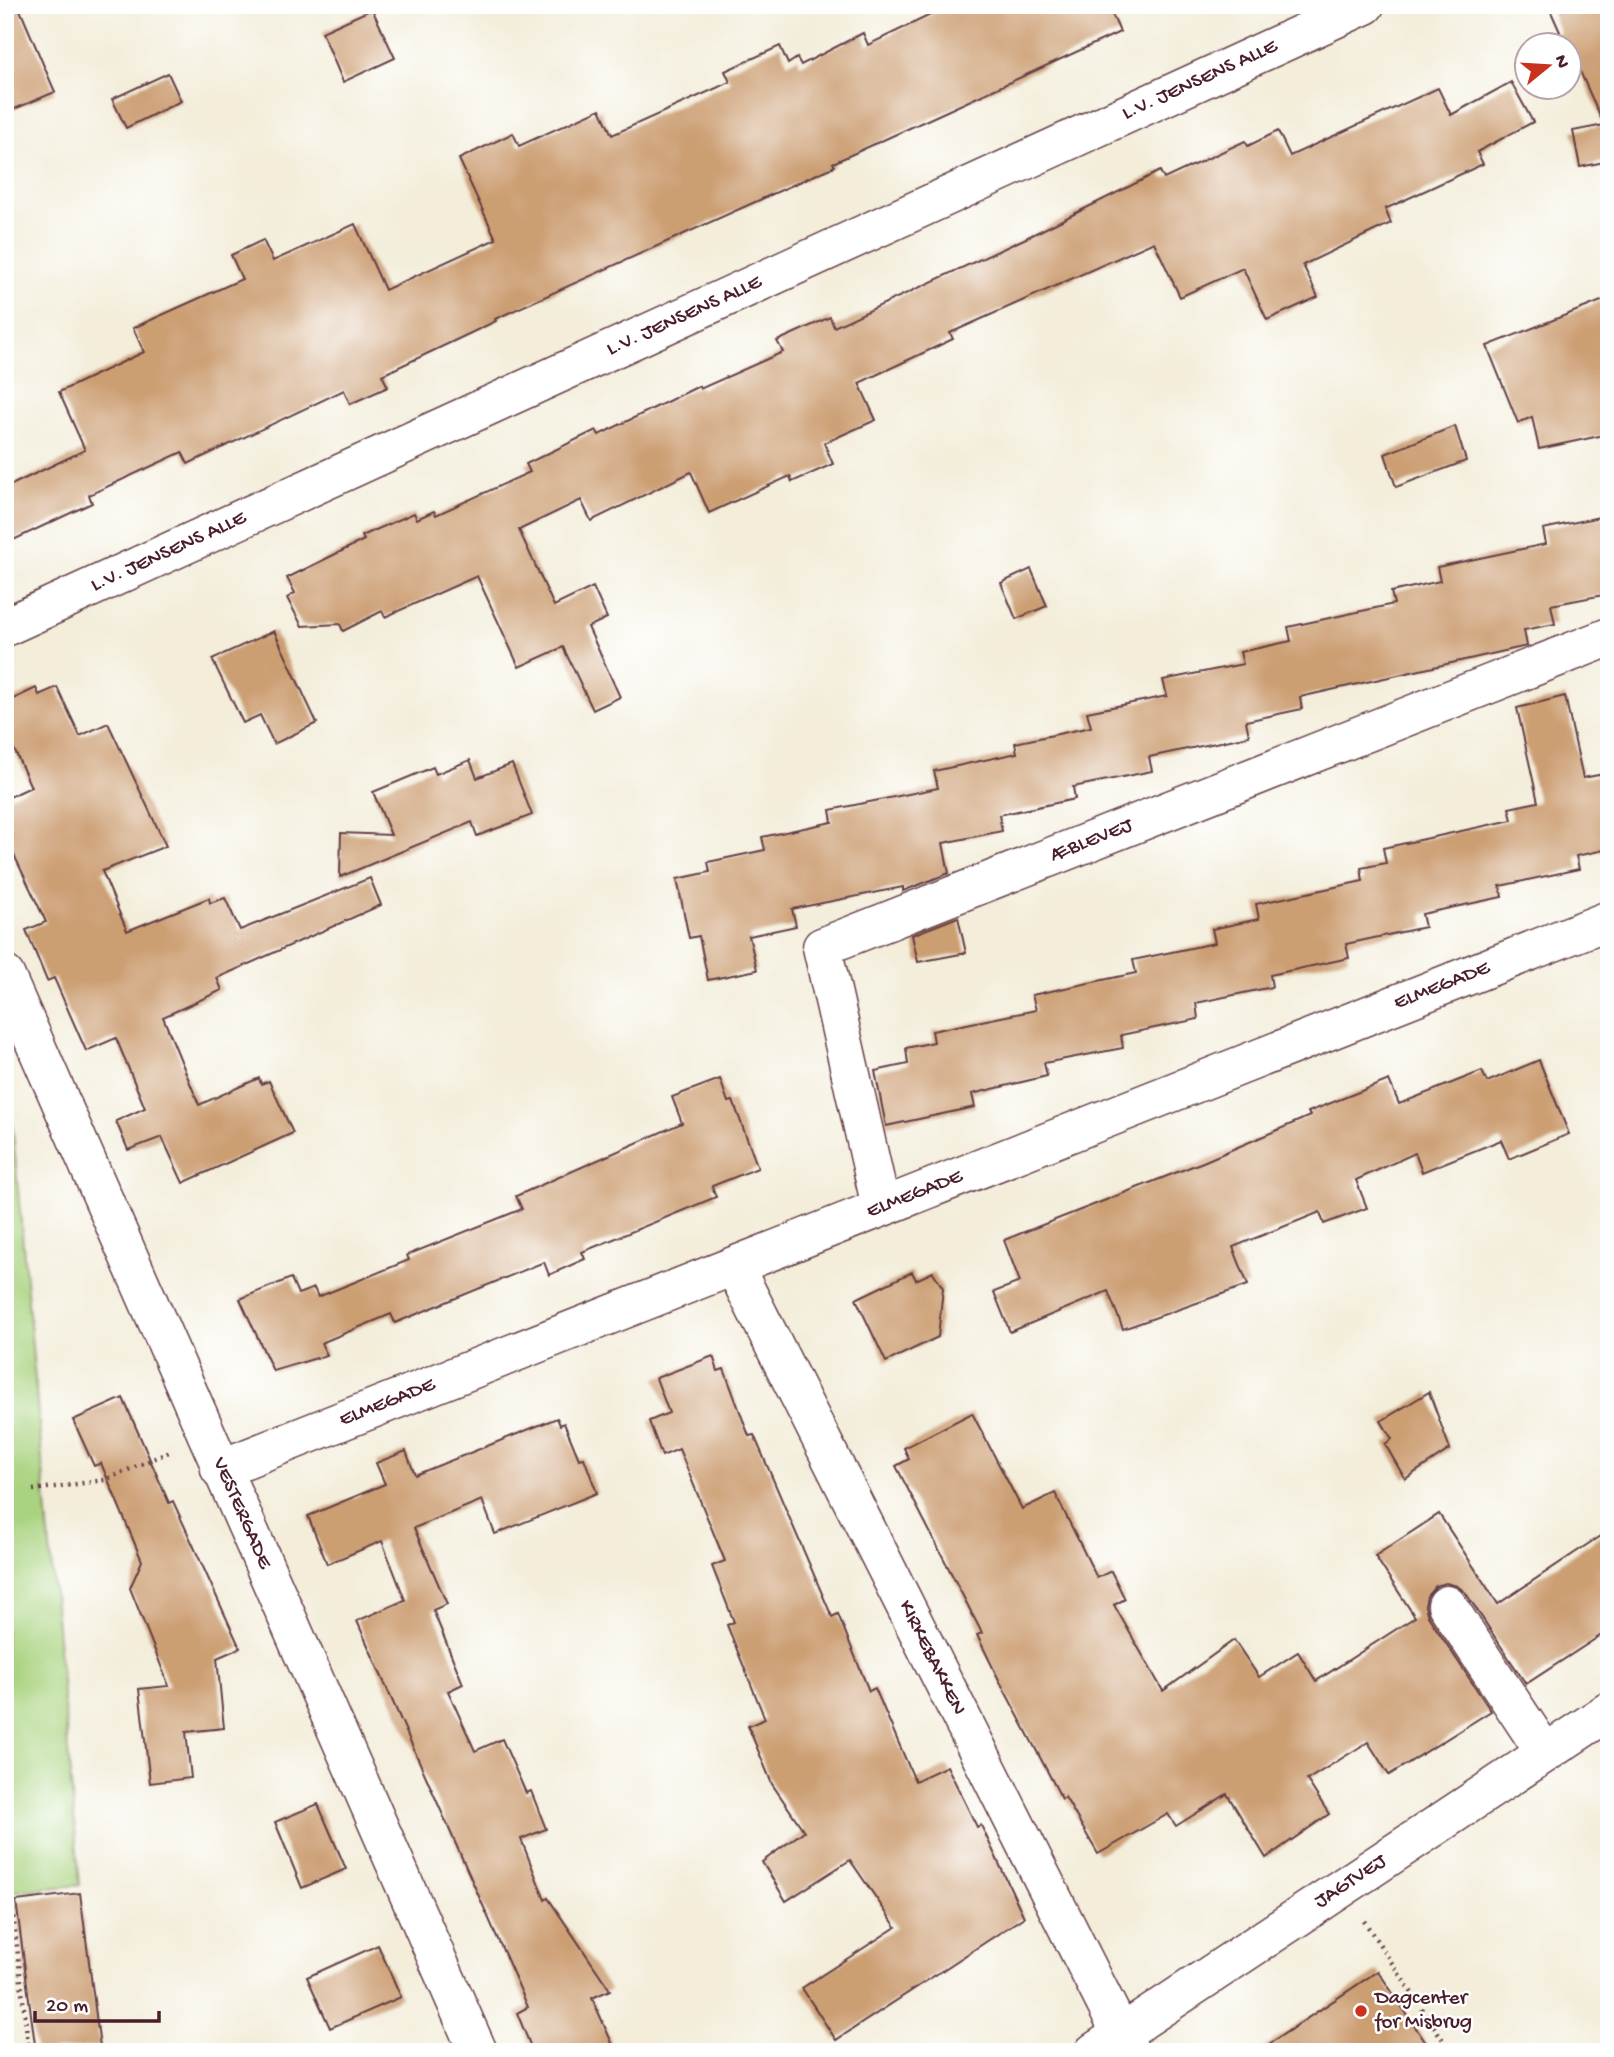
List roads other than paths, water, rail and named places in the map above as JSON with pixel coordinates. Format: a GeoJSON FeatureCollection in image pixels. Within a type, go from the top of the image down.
{"type":"FeatureCollection","features":[{"type":"Feature","properties":{"kind":"street","name":"L.V. JENSENS ALLE"},"geometry":{"type":"LineString","coordinates":[[5,627],[1364,5]]}},
{"type":"Feature","properties":{"kind":"street","name":"ÆBLEVEJ"},"geometry":{"type":"LineString","coordinates":[[881,1207],[822,947],[1609,637]]}},
{"type":"Feature","properties":{"kind":"street","name":"ELMEGADE"},"geometry":{"type":"LineString","coordinates":[[213,1452],[734,1266],[1609,920]]}},
{"type":"Feature","properties":{"kind":"street","name":"VESTERGADE"},"geometry":{"type":"LineString","coordinates":[[5,975],[478,2052]]}},
{"type":"Feature","properties":{"kind":"street","name":"KIRKEBAKKEN"},"geometry":{"type":"LineString","coordinates":[[734,1266],[1115,2046]]}},
{"type":"Feature","properties":{"kind":"street"},"geometry":{"type":"LineString","coordinates":[[1447,1605],[1545,1753]]}},
{"type":"Feature","properties":{"kind":"street","name":"JAGTVEJ"},"geometry":{"type":"LineString","coordinates":[[1115,2046],[1342,1888],[1609,1711]]}},
{"type":"Feature","properties":{"kind":"place","name":"Dagcenter for Misbrug"},"geometry":{"type":"Point","coordinates":[1361,2011]}}]}
